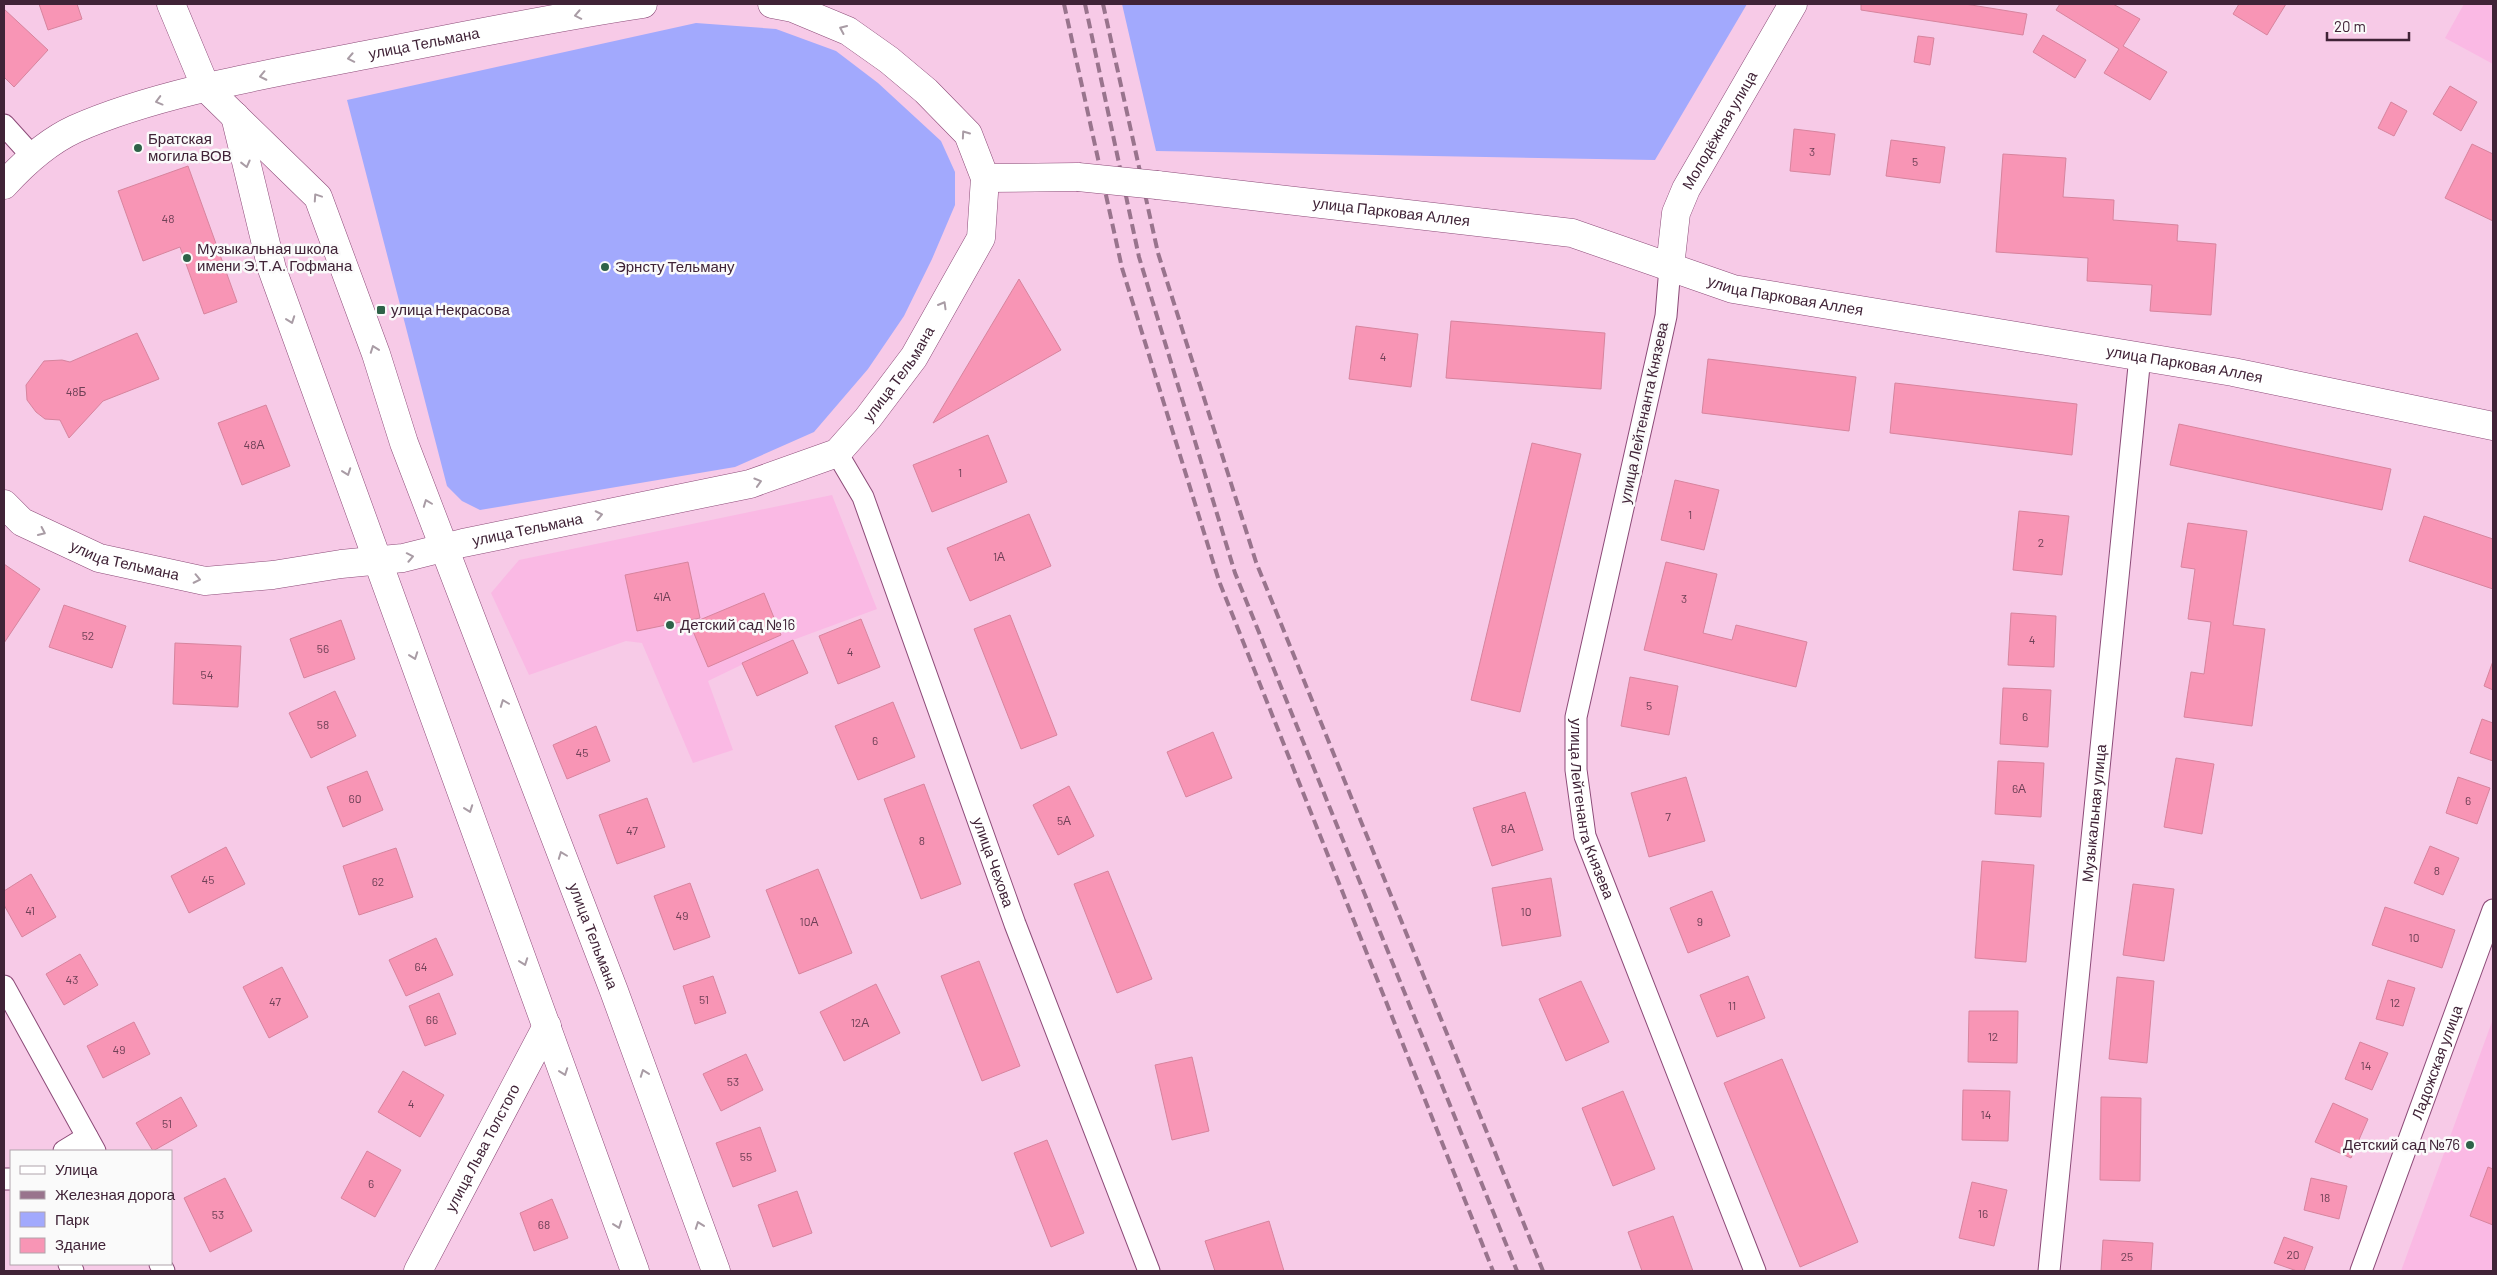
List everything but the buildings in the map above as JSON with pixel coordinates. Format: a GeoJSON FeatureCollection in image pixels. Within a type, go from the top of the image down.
{"type":"FeatureCollection","features":[{"type":"Feature","properties":{"kind":"street","name":"улица Тельмана"},"geometry":{"type":"LineString","coordinates":[[171,4],[206,88],[318,197],[376,354],[404,442],[614,991],[716,1271]]}},
{"type":"Feature","properties":{"kind":"street","name":"улица Тельмана"},"geometry":{"type":"LineString","coordinates":[[4,185],[32,156],[74,130],[143,105],[206,88],[338,61],[643,4]]}},
{"type":"Feature","properties":{"kind":"street","name":"улица Тельмана"},"geometry":{"type":"LineString","coordinates":[[4,504],[22,522],[99,558],[205,581],[272,575],[403,558],[750,484],[791,471],[837,453],[868,418],[914,356],[981,238],[985,178],[968,134],[926,91],[889,60],[848,31],[793,8],[772,4]]}},
{"type":"Feature","properties":{"kind":"street","name":"Молодёжная улица"},"geometry":{"type":"LineString","coordinates":[[1670,267],[1676,214],[1686,189],[1793,4]]}},
{"type":"Feature","properties":{"kind":"street"},"geometry":{"type":"LineString","coordinates":[[234,116],[272,269],[635,1271]]}},
{"type":"Feature","properties":{"kind":"street"},"geometry":{"type":"LineString","coordinates":[[4,125],[32,156]]}},
{"type":"Feature","properties":{"kind":"street","name":"улица Парковая Аллея"},"geometry":{"type":"LineString","coordinates":[[985,178],[1078,177],[1572,233],[1733,289],[2233,372],[2493,426]]}},
{"type":"Feature","properties":{"kind":"street","name":"улица Лейтенанта Князева"},"geometry":{"type":"LineString","coordinates":[[1670,267],[1666,316],[1660,348],[1576,716],[1576,770],[1586,836],[1755,1271]]}},
{"type":"Feature","properties":{"kind":"street","name":"Музыкальная улица"},"geometry":{"type":"LineString","coordinates":[[2049,1271],[2140,356]]}},
{"type":"Feature","properties":{"kind":"street","name":"улица Чехова"},"geometry":{"type":"LineString","coordinates":[[837,453],[863,497],[1015,924],[1149,1271]]}},
{"type":"Feature","properties":{"kind":"street","name":"Ладожская улица"},"geometry":{"type":"LineString","coordinates":[[2361,1271],[2493,910]]}},
{"type":"Feature","properties":{"kind":"street"},"geometry":{"type":"LineString","coordinates":[[4,986],[91,1144],[68,1150]]}},
{"type":"Feature","properties":{"kind":"street","name":"улица Льва Толстого"},"geometry":{"type":"LineString","coordinates":[[418,1271],[547,1026]]}},
{"type":"Feature","properties":{"kind":"shaded area"},"geometry":{"type":"Polygon","coordinates":[[[2464,4],[2493,4],[2493,64],[2445,38],[2464,4]]]}},
{"type":"Feature","properties":{"kind":"shaded area","name":"Детский сад №16"},"geometry":{"type":"Polygon","coordinates":[[[832,495],[877,609],[793,640],[708,681],[733,750],[693,763],[642,643],[626,641],[529,675],[491,593],[519,560],[832,495]]]}},
{"type":"Feature","properties":{"kind":"shaded area","name":"Детский сад №76"},"geometry":{"type":"Polygon","coordinates":[[[2493,1019],[2493,1271],[2401,1271],[2493,1019]]]}},
{"type":"Feature","properties":{"kind":"green space"},"geometry":{"type":"Polygon","coordinates":[[[1122,4],[1747,4],[1655,160],[1156,151],[1122,4]]]}},
{"type":"Feature","properties":{"kind":"green space"},"geometry":{"type":"Polygon","coordinates":[[[696,23],[776,29],[836,51],[878,83],[941,141],[955,172],[955,205],[932,259],[904,316],[868,369],[814,432],[735,467],[480,510],[462,501],[447,486],[347,100],[696,23]]]}},
{"type":"Feature","properties":{"kind":"railway"},"geometry":{"type":"LineString","coordinates":[[1064,4],[1122,268],[1219,581],[1493,1271]]}},
{"type":"Feature","properties":{"kind":"railway"},"geometry":{"type":"LineString","coordinates":[[1085,4],[1139,257],[1235,573],[1517,1271]]}},
{"type":"Feature","properties":{"kind":"railway"},"geometry":{"type":"LineString","coordinates":[[1103,4],[1158,253],[1256,562],[1543,1271]]}},
{"type":"Feature","properties":{"kind":"place","name":"Братская могила ВОВ"},"geometry":{"type":"Point","coordinates":[138,148]}},
{"type":"Feature","properties":{"kind":"place","name":"Музыкальная школа имени Э.Т.А. Гофмана"},"geometry":{"type":"Point","coordinates":[187,258]}},
{"type":"Feature","properties":{"kind":"place","name":"Эрнсту Тельману"},"geometry":{"type":"Point","coordinates":[605,267]}},
{"type":"Feature","properties":{"kind":"place","name":"улица Некрасова"},"geometry":{"type":"Point","coordinates":[381,310]}},
{"type":"Feature","properties":{"kind":"place","name":"Детский сад №16"},"geometry":{"type":"Point","coordinates":[670,625]}},
{"type":"Feature","properties":{"kind":"place","name":"Детский сад №76"},"geometry":{"type":"Point","coordinates":[2470,1145]}}]}
